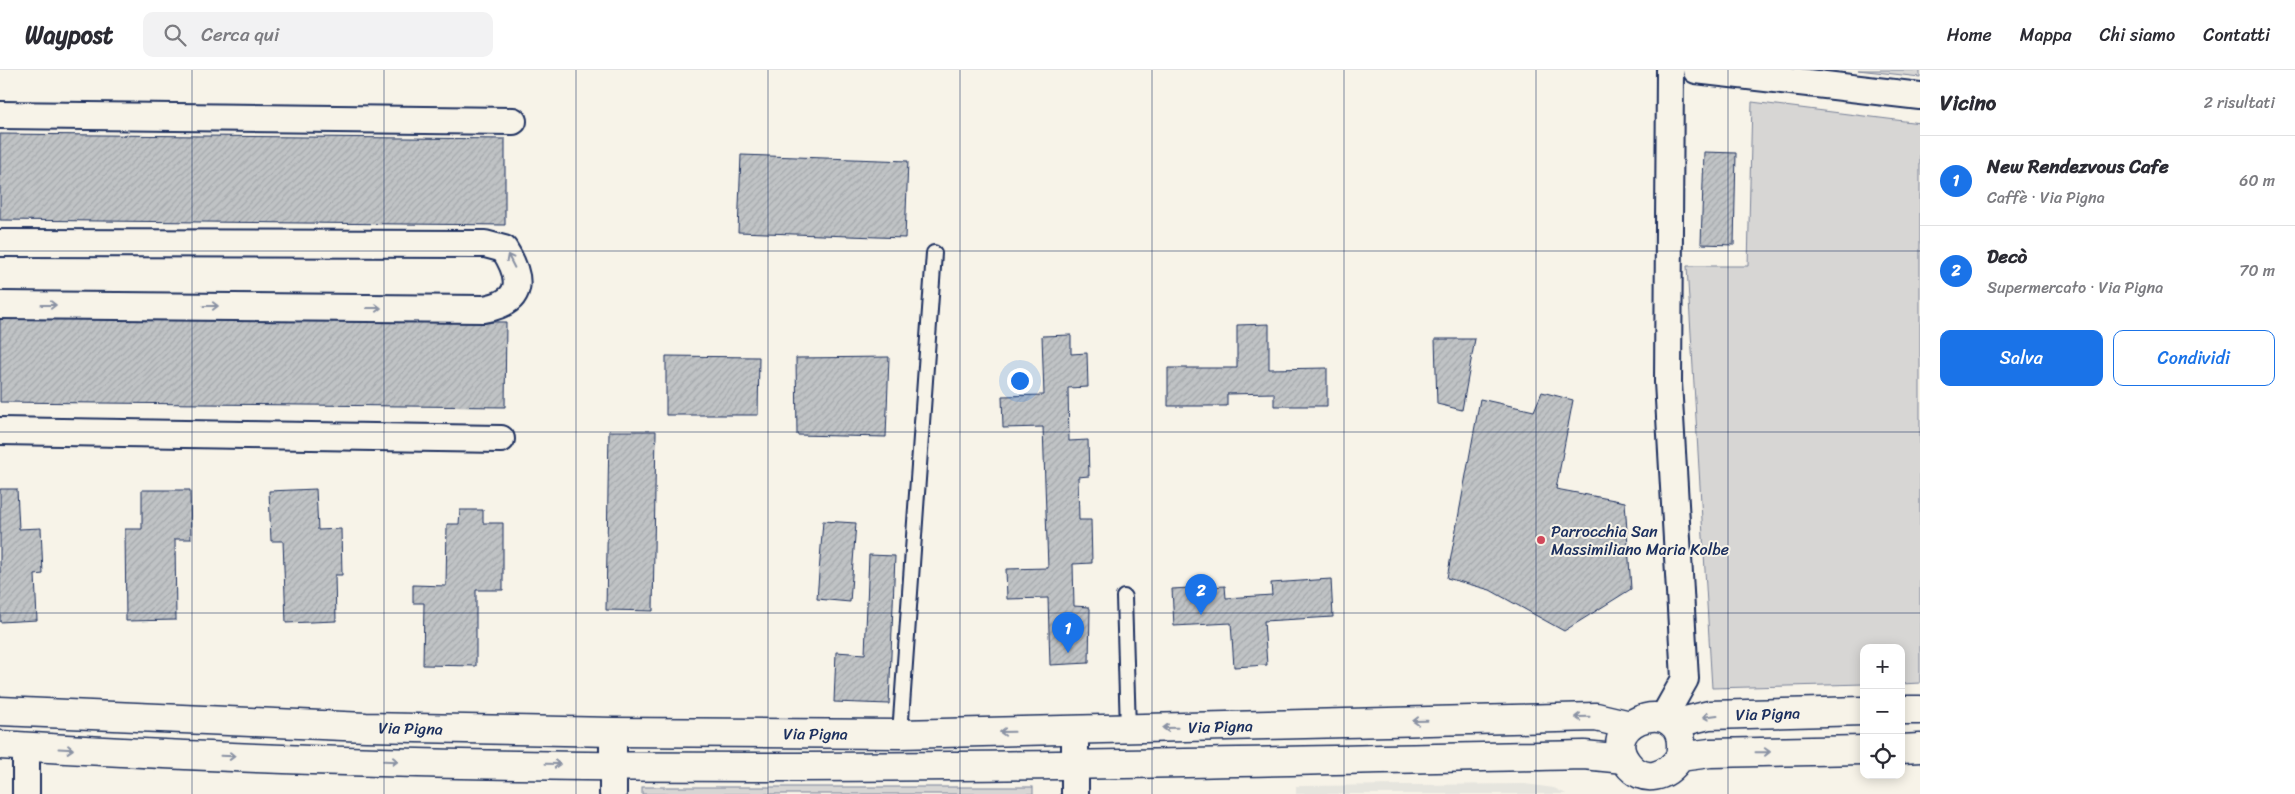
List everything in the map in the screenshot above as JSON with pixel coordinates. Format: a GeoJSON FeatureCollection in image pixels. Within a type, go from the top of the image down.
{"type":"FeatureCollection","features":[{"type":"Feature","properties":{"kind":"main road"},"geometry":{"type":"LineString","coordinates":[[1905,710],[1920,710]]}},
{"type":"Feature","properties":{"kind":"main road","name":"Via Pigna"},"geometry":{"type":"LineString","coordinates":[[0,711],[347,726],[613,732],[900,734],[1596,717],[1630,725]]}},
{"type":"Feature","properties":{"kind":"main road","name":"Via Pigna"},"geometry":{"type":"LineString","coordinates":[[1668,721],[1709,715],[1860,711]]}},
{"type":"Feature","properties":{"kind":"main road"},"geometry":{"type":"LineString","coordinates":[[1651,716],[1668,721],[1679,734],[1682,746],[1680,757],[1674,768],[1664,774],[1652,777],[1641,775],[1631,769],[1624,759],[1622,747],[1623,736],[1630,725],[1640,719],[1651,716]]}},
{"type":"Feature","properties":{"kind":"main road"},"geometry":{"type":"LineString","coordinates":[[13,746],[406,762],[812,768],[1075,766],[1584,755],[1624,759]]}},
{"type":"Feature","properties":{"kind":"main road"},"geometry":{"type":"LineString","coordinates":[[1905,749],[1920,748]]}},
{"type":"Feature","properties":{"kind":"main road"},"geometry":{"type":"LineString","coordinates":[[1680,757],[1710,753],[1860,750]]}},
{"type":"Feature","properties":{"kind":"street"},"geometry":{"type":"LineString","coordinates":[[1668,721],[1685,679],[1668,382],[1670,70]]}},
{"type":"Feature","properties":{"kind":"street"},"geometry":{"type":"LineString","coordinates":[[1696,70],[1920,96]]}},
{"type":"Feature","properties":{"kind":"street"},"geometry":{"type":"LineString","coordinates":[[0,115],[513,121]]}},
{"type":"Feature","properties":{"kind":"street"},"geometry":{"type":"LineString","coordinates":[[0,243],[486,244],[504,249],[514,264],[518,279],[513,295],[502,306],[484,308],[0,305]]}},
{"type":"Feature","properties":{"kind":"street"},"geometry":{"type":"LineString","coordinates":[[0,431],[502,439]]}},
{"type":"Feature","properties":{"kind":"street"},"geometry":{"type":"LineString","coordinates":[[1075,730],[1075,794]]}},
{"type":"Feature","properties":{"kind":"street"},"geometry":{"type":"LineString","coordinates":[[613,732],[613,794]]}},
{"type":"Feature","properties":{"kind":"street"},"geometry":{"type":"LineString","coordinates":[[13,746],[26,794]]}},
{"type":"Feature","properties":{"kind":"lane"},"geometry":{"type":"LineString","coordinates":[[900,734],[934,252]]}},
{"type":"Feature","properties":{"kind":"lane"},"geometry":{"type":"LineString","coordinates":[[1124,597],[1128,729]]}},
{"type":"Feature","properties":{"kind":"shaded area"},"geometry":{"type":"Polygon","coordinates":[[[1858,70],[1920,70],[1920,77],[1858,70]]]}},
{"type":"Feature","properties":{"kind":"shaded area"},"geometry":{"type":"Polygon","coordinates":[[[1752,102],[1920,123],[1920,683],[1905,684],[1905,644],[1860,644],[1860,684],[1712,688],[1687,266],[1748,266],[1752,102]]]}},
{"type":"Feature","properties":{"kind":"shaded area"},"geometry":{"type":"Polygon","coordinates":[[[1525,784],[1554,788],[1566,794],[1296,794],[1296,786],[1525,784]]]}},
{"type":"Feature","properties":{"kind":"shaded area"},"geometry":{"type":"Polygon","coordinates":[[[642,787],[1033,787],[1033,794],[642,794],[642,787]]]}},
{"type":"Feature","properties":{"kind":"building"},"geometry":{"type":"Polygon","coordinates":[[[0,134],[505,139],[505,225],[0,220],[0,134]]]}},
{"type":"Feature","properties":{"kind":"building"},"geometry":{"type":"Polygon","coordinates":[[[1704,152],[1736,153],[1734,245],[1701,244],[1704,152]]]}},
{"type":"Feature","properties":{"kind":"building"},"geometry":{"type":"Polygon","coordinates":[[[741,155],[908,161],[905,238],[738,232],[741,155]]]}},
{"type":"Feature","properties":{"kind":"building"},"geometry":{"type":"Polygon","coordinates":[[[0,317],[506,322],[505,407],[0,402],[0,317]]]}},
{"type":"Feature","properties":{"kind":"building"},"geometry":{"type":"Polygon","coordinates":[[[1269,324],[1269,369],[1327,368],[1327,406],[1274,406],[1274,393],[1227,394],[1227,406],[1168,406],[1168,368],[1237,368],[1237,325],[1269,324]]]}},
{"type":"Feature","properties":{"kind":"building"},"geometry":{"type":"Polygon","coordinates":[[[1071,335],[1071,354],[1087,353],[1088,387],[1068,388],[1069,441],[1088,440],[1089,476],[1078,477],[1079,520],[1091,520],[1092,563],[1073,564],[1074,606],[1089,607],[1090,609],[1089,663],[1050,665],[1048,598],[1007,599],[1006,569],[1048,568],[1043,427],[1003,428],[1002,396],[1044,395],[1042,336],[1071,335]]]}},
{"type":"Feature","properties":{"kind":"building"},"geometry":{"type":"Polygon","coordinates":[[[1435,339],[1475,339],[1462,410],[1437,404],[1435,339]]]}},
{"type":"Feature","properties":{"kind":"building"},"geometry":{"type":"Polygon","coordinates":[[[666,356],[759,357],[758,415],[666,415],[666,356]]]}},
{"type":"Feature","properties":{"kind":"building"},"geometry":{"type":"Polygon","coordinates":[[[889,357],[886,437],[797,435],[796,358],[889,357]]]}},
{"type":"Feature","properties":{"kind":"building","name":"Parrocchia San Massimiliano Maria Kolbe"},"geometry":{"type":"Polygon","coordinates":[[[1542,392],[1573,400],[1556,489],[1625,502],[1631,589],[1564,631],[1490,590],[1447,578],[1480,399],[1534,411],[1542,392]]]}},
{"type":"Feature","properties":{"kind":"building"},"geometry":{"type":"Polygon","coordinates":[[[609,431],[656,431],[653,611],[606,610],[609,431]]]}},
{"type":"Feature","properties":{"kind":"building"},"geometry":{"type":"Polygon","coordinates":[[[0,489],[17,489],[19,529],[41,528],[43,574],[35,575],[37,620],[0,622],[0,489]]]}},
{"type":"Feature","properties":{"kind":"building"},"geometry":{"type":"Polygon","coordinates":[[[316,489],[318,530],[341,529],[342,575],[335,575],[336,621],[286,623],[283,541],[271,541],[269,491],[316,489]]]}},
{"type":"Feature","properties":{"kind":"building"},"geometry":{"type":"Polygon","coordinates":[[[142,490],[190,490],[191,539],[175,539],[176,620],[126,621],[125,529],[142,529],[142,490]]]}},
{"type":"Feature","properties":{"kind":"building"},"geometry":{"type":"Polygon","coordinates":[[[460,510],[483,510],[483,523],[503,523],[503,590],[476,590],[476,666],[423,665],[424,603],[413,603],[413,585],[446,586],[447,524],[459,524],[460,510]]]}},
{"type":"Feature","properties":{"kind":"building"},"geometry":{"type":"Polygon","coordinates":[[[823,521],[856,523],[850,602],[817,599],[823,521]]]}},
{"type":"Feature","properties":{"kind":"building"},"geometry":{"type":"Polygon","coordinates":[[[869,555],[895,556],[889,704],[834,702],[836,652],[865,654],[869,555]]]}},
{"type":"Feature","properties":{"kind":"building"},"geometry":{"type":"Polygon","coordinates":[[[1331,579],[1333,617],[1264,621],[1267,665],[1234,667],[1231,623],[1174,626],[1172,589],[1225,586],[1226,598],[1272,595],[1271,583],[1331,579]]]}},
{"type":"Feature","properties":{"kind":"place","name":"Parrocchia San Massimiliano Maria Kolbe"},"geometry":{"type":"Point","coordinates":[1541,540]}},
{"type":"Feature","properties":{"kind":"place","name":"Decò"},"geometry":{"type":"Point","coordinates":[1201,615]}},
{"type":"Feature","properties":{"kind":"place","name":"New Rendezvous Cafe"},"geometry":{"type":"Point","coordinates":[1068,653]}}]}
